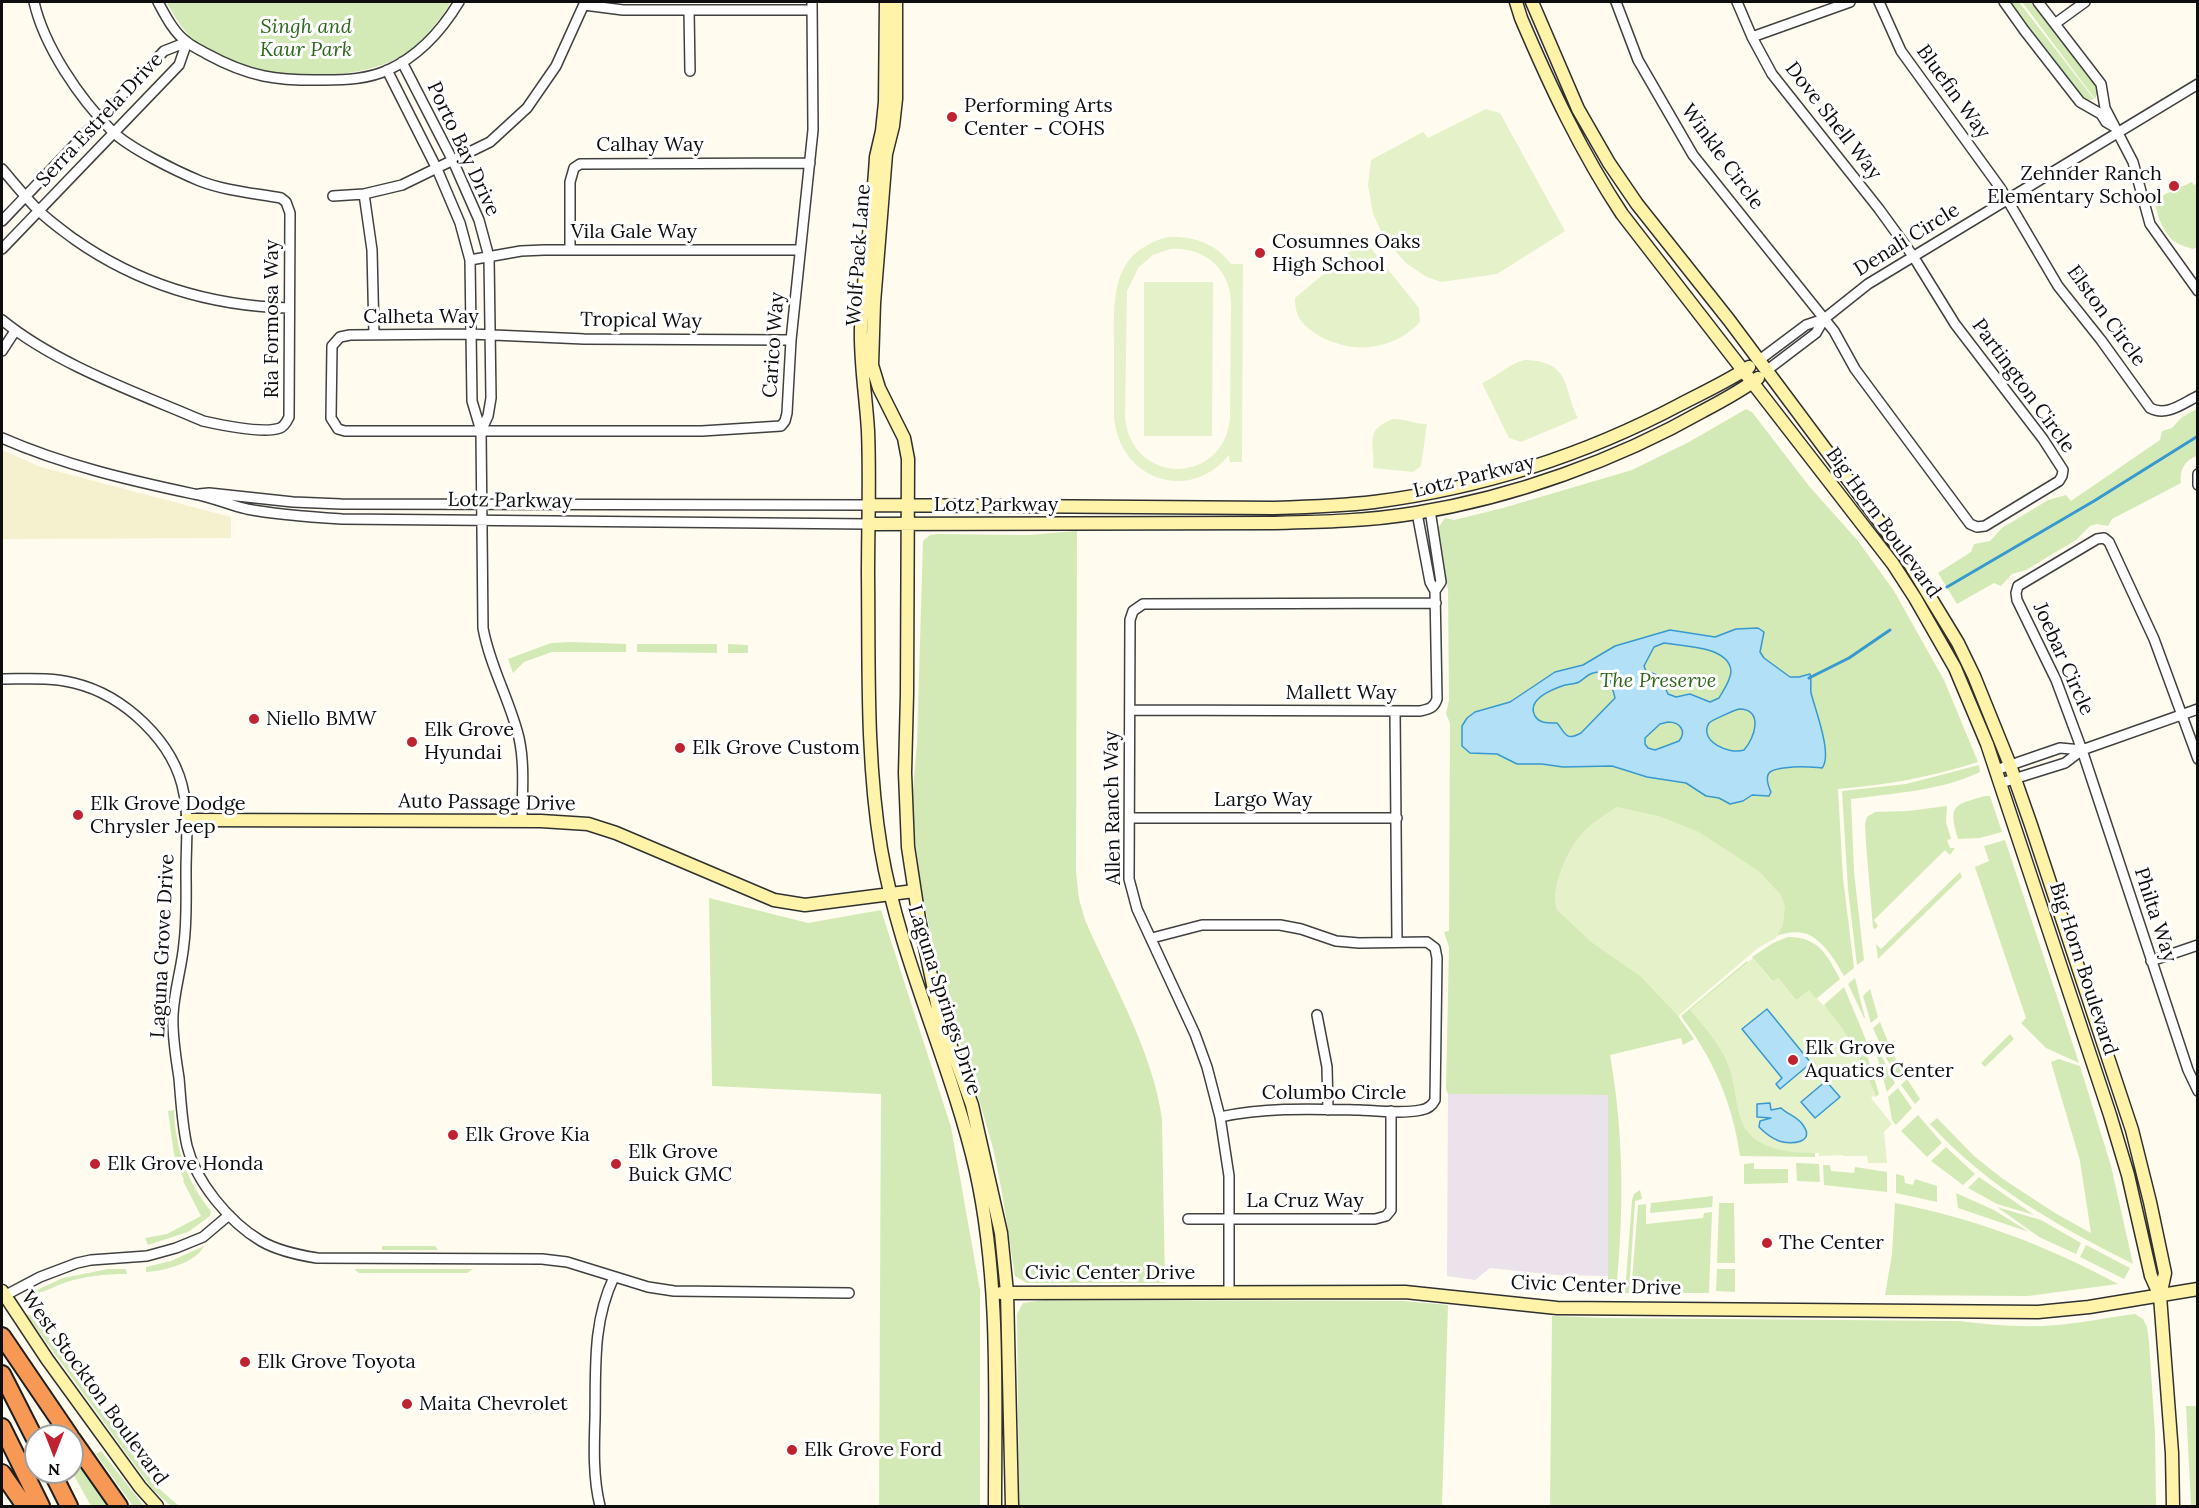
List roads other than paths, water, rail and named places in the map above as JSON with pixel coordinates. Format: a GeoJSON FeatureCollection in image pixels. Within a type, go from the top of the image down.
{"type":"FeatureCollection","features":[{"type":"Feature","properties":{"kind":"highway"},"geometry":{"type":"LineString","coordinates":[[2,1336],[62,1424]]}},
{"type":"Feature","properties":{"kind":"highway"},"geometry":{"type":"LineString","coordinates":[[2,1374],[27,1424]]}},
{"type":"Feature","properties":{"kind":"highway"},"geometry":{"type":"LineString","coordinates":[[2,1427],[41,1506]]}},
{"type":"Feature","properties":{"kind":"highway"},"geometry":{"type":"LineString","coordinates":[[84,1456],[119,1506]]}},
{"type":"Feature","properties":{"kind":"highway"},"geometry":{"type":"LineString","coordinates":[[2,1473],[25,1506]]}},
{"type":"Feature","properties":{"kind":"highway"},"geometry":{"type":"LineString","coordinates":[[58,1484],[69,1506]]}},
{"type":"Feature","properties":{"kind":"street"},"geometry":{"type":"LineString","coordinates":[[34,2],[51,49],[75,86],[112,132]]}},
{"type":"Feature","properties":{"kind":"street"},"geometry":{"type":"LineString","coordinates":[[158,2],[165,15],[187,42],[233,68],[270,78],[303,81],[344,80],[387,70],[420,50],[447,22],[459,2]]}},
{"type":"Feature","properties":{"kind":"street","name":"Wolf Pack Lane"},"geometry":{"type":"LineString","coordinates":[[868,505],[868,436],[861,361],[861,325],[876,157],[885,102],[886,2]]}},
{"type":"Feature","properties":{"kind":"street","name":"Wolf Pack Lane"},"geometry":{"type":"LineString","coordinates":[[896,2],[896,92],[893,126],[886,154],[874,303],[872,365],[879,388],[906,445],[907,505]]}},
{"type":"Feature","properties":{"kind":"street","name":"Big Horn Boulevard"},"geometry":{"type":"LineString","coordinates":[[1516,2],[1548,80],[1595,172],[1622,214],[1872,535],[1915,598],[1955,668],[2001,783],[2110,1115],[2128,1175],[2151,1276],[2160,1296]]}},
{"type":"Feature","properties":{"kind":"street","name":"Big Horn Boulevard"},"geometry":{"type":"LineString","coordinates":[[1532,2],[1578,109],[1609,163],[1637,204],[1728,320],[1905,556],[1958,643],[1974,676],[2015,779],[2132,1130],[2150,1202],[2165,1273],[2160,1296],[2172,1453],[2173,1506]]}},
{"type":"Feature","properties":{"kind":"street","name":"Winkle Circle"},"geometry":{"type":"LineString","coordinates":[[1616,2],[1638,60],[1694,155],[1824,319]]}},
{"type":"Feature","properties":{"kind":"street","name":"Dove Shell Way"},"geometry":{"type":"LineString","coordinates":[[1737,2],[1752,37],[1772,74],[1879,209],[1913,256]]}},
{"type":"Feature","properties":{"kind":"street"},"geometry":{"type":"LineString","coordinates":[[1752,37],[1850,2]]}},
{"type":"Feature","properties":{"kind":"street","name":"Bluefin Way"},"geometry":{"type":"LineString","coordinates":[[1879,2],[1901,51],[2008,199]]}},
{"type":"Feature","properties":{"kind":"street"},"geometry":{"type":"LineString","coordinates":[[2004,2],[2080,102],[2101,114],[2115,130]]}},
{"type":"Feature","properties":{"kind":"street"},"geometry":{"type":"LineString","coordinates":[[2038,2],[2101,84],[2105,108],[2133,162],[2150,224],[2198,291]]}},
{"type":"Feature","properties":{"kind":"street"},"geometry":{"type":"LineString","coordinates":[[2056,23],[2085,2]]}},
{"type":"Feature","properties":{"kind":"street"},"geometry":{"type":"LineString","coordinates":[[333,196],[364,194],[402,185],[490,142],[527,108],[556,66],[585,3],[610,9],[689,10],[812,6]]}},
{"type":"Feature","properties":{"kind":"street","name":"Carico Way"},"geometry":{"type":"LineString","coordinates":[[480,431],[702,431],[781,426],[785,422],[791,340],[813,130],[812,6]]}},
{"type":"Feature","properties":{"kind":"street"},"geometry":{"type":"LineString","coordinates":[[689,10],[690,70]]}},
{"type":"Feature","properties":{"kind":"street","name":"Serra Estrela Drive"},"geometry":{"type":"LineString","coordinates":[[2,221],[164,51],[187,42]]}},
{"type":"Feature","properties":{"kind":"street","name":"Serra Estrela Drive"},"geometry":{"type":"LineString","coordinates":[[2,249],[112,132],[179,65],[187,42]]}},
{"type":"Feature","properties":{"kind":"street","name":"Porto Bay Drive"},"geometry":{"type":"LineString","coordinates":[[402,62],[453,162],[479,220],[489,257],[491,398],[488,416],[480,431]]}},
{"type":"Feature","properties":{"kind":"street","name":"Porto Bay Drive"},"geometry":{"type":"LineString","coordinates":[[387,70],[437,169],[460,223],[470,260],[472,401],[480,431],[483,628],[487,650],[514,721],[523,756],[522,821]]}},
{"type":"Feature","properties":{"kind":"street","name":"Denali Circle"},"geometry":{"type":"LineString","coordinates":[[1758,361],[1806,325],[1824,319],[1868,284],[2008,199],[2115,130],[2198,84]]}},
{"type":"Feature","properties":{"kind":"street","name":"Ria Formosa Way"},"geometry":{"type":"LineString","coordinates":[[2,320],[15,331],[52,353],[203,421],[226,427],[271,429],[280,428],[285,424],[289,417],[290,213],[286,202],[281,198],[222,188],[200,181],[168,166],[112,132]]}},
{"type":"Feature","properties":{"kind":"street","name":"Calhay Way"},"geometry":{"type":"LineString","coordinates":[[570,250],[570,182],[574,168],[580,164],[810,163]]}},
{"type":"Feature","properties":{"kind":"street"},"geometry":{"type":"LineString","coordinates":[[2,169],[39,211],[90,250],[146,279],[205,298],[241,305],[289,308]]}},
{"type":"Feature","properties":{"kind":"street"},"geometry":{"type":"LineString","coordinates":[[364,194],[372,250],[374,335]]}},
{"type":"Feature","properties":{"kind":"street","name":"Elston Circle"},"geometry":{"type":"LineString","coordinates":[[2008,199],[2058,286],[2101,340],[2150,408],[2157,412],[2165,412],[2198,396]]}},
{"type":"Feature","properties":{"kind":"street","name":"Vila Gale Way"},"geometry":{"type":"LineString","coordinates":[[470,260],[521,251],[800,250]]}},
{"type":"Feature","properties":{"kind":"street","name":"Partington Circle"},"geometry":{"type":"LineString","coordinates":[[1824,319],[1855,369],[1970,524],[1977,527],[1985,526],[2059,481],[2062,470],[2043,439],[1955,324],[1913,256]]}},
{"type":"Feature","properties":{"kind":"street","name":"Denali Circle"},"geometry":{"type":"LineString","coordinates":[[1766,371],[1816,333],[1824,319]]}},
{"type":"Feature","properties":{"kind":"street"},"geometry":{"type":"LineString","coordinates":[[2,351],[15,331]]}},
{"type":"Feature","properties":{"kind":"street","name":"Calheta Way"},"geometry":{"type":"LineString","coordinates":[[480,431],[345,431],[338,429],[333,425],[331,418],[332,346],[340,337],[491,335]]}},
{"type":"Feature","properties":{"kind":"street","name":"Tropical Way"},"geometry":{"type":"LineString","coordinates":[[491,335],[584,339],[791,340]]}},
{"type":"Feature","properties":{"kind":"street","name":"Lotz Parkway"},"geometry":{"type":"LineString","coordinates":[[197,494],[209,493],[283,501],[341,504],[1274,508],[1334,506],[1424,495],[1495,479],[1562,459],[1656,417],[1758,361]]}},
{"type":"Feature","properties":{"kind":"street","name":"Lotz Parkway"},"geometry":{"type":"LineString","coordinates":[[2,438],[37,453],[106,475],[197,494],[244,508],[271,514],[342,519],[868,524],[1335,521],[1417,513],[1500,494],[1568,472],[1665,433],[1766,371]]}},
{"type":"Feature","properties":{"kind":"street"},"geometry":{"type":"LineString","coordinates":[[2198,474],[2198,485]]}},
{"type":"Feature","properties":{"kind":"street","name":"Laguna Springs Drive"},"geometry":{"type":"LineString","coordinates":[[868,505],[870,740],[875,806],[890,895],[913,976],[963,1118],[984,1213],[992,1293],[995,1506]]}},
{"type":"Feature","properties":{"kind":"street","name":"Laguna Springs Drive"},"geometry":{"type":"LineString","coordinates":[[907,505],[907,694],[904,773],[908,847],[914,891],[939,1013],[972,1105],[1001,1233],[1007,1292],[1012,1506]]}},
{"type":"Feature","properties":{"kind":"street","name":"Mallett Way"},"geometry":{"type":"LineString","coordinates":[[1430,510],[1441,582],[1435,591]]}},
{"type":"Feature","properties":{"kind":"street","name":"Mallett Way"},"geometry":{"type":"LineString","coordinates":[[1130,710],[1420,711],[1435,705],[1437,687],[1435,591],[1430,582],[1417,513]]}},
{"type":"Feature","properties":{"kind":"street","name":"Joebar Circle"},"geometry":{"type":"LineString","coordinates":[[2082,750],[2056,680],[2016,593],[2018,586],[2097,539],[2104,538],[2109,542],[2154,639],[2183,714]]}},
{"type":"Feature","properties":{"kind":"street","name":"Allen Ranch Way"},"geometry":{"type":"LineString","coordinates":[[1229,1292],[1229,1176],[1220,1118],[1207,1067],[1195,1034],[1137,909],[1129,879],[1130,620],[1133,611],[1143,604],[1436,603]]}},
{"type":"Feature","properties":{"kind":"street","name":"Laguna Grove Drive"},"geometry":{"type":"LineString","coordinates":[[2,679],[61,680],[77,683],[114,700],[154,734],[171,759],[184,792],[186,820],[186,930],[172,1017],[183,1128],[195,1167],[213,1197],[229,1215],[260,1240],[287,1252],[317,1258],[542,1258],[582,1266],[648,1287],[695,1293],[849,1293]]}},
{"type":"Feature","properties":{"kind":"street"},"geometry":{"type":"LineString","coordinates":[[2001,783],[2065,763],[2082,750],[2198,709]]}},
{"type":"Feature","properties":{"kind":"street"},"geometry":{"type":"LineString","coordinates":[[1395,711],[1396,942]]}},
{"type":"Feature","properties":{"kind":"street"},"geometry":{"type":"LineString","coordinates":[[2183,714],[2198,759]]}},
{"type":"Feature","properties":{"kind":"street"},"geometry":{"type":"LineString","coordinates":[[1996,770],[2060,748],[2082,750]]}},
{"type":"Feature","properties":{"kind":"street","name":"Philta Way"},"geometry":{"type":"LineString","coordinates":[[2082,750],[2188,1070],[2198,1091]]}},
{"type":"Feature","properties":{"kind":"street","name":"Largo Way"},"geometry":{"type":"LineString","coordinates":[[1130,818],[1396,818]]}},
{"type":"Feature","properties":{"kind":"street","name":"Auto Passage Drive"},"geometry":{"type":"LineString","coordinates":[[186,820],[522,821],[588,824],[615,833],[774,900],[806,906],[914,891]]}},
{"type":"Feature","properties":{"kind":"street","name":"Columbo Circle"},"geometry":{"type":"LineString","coordinates":[[1152,938],[1202,925],[1280,925],[1301,929],[1336,941],[1426,942],[1435,948],[1437,958],[1435,1100],[1431,1107],[1422,1110],[1391,1111],[1275,1109],[1249,1111],[1220,1118]]}},
{"type":"Feature","properties":{"kind":"street"},"geometry":{"type":"LineString","coordinates":[[2151,961],[2198,945]]}},
{"type":"Feature","properties":{"kind":"street"},"geometry":{"type":"LineString","coordinates":[[1317,1015],[1327,1067],[1328,1110]]}},
{"type":"Feature","properties":{"kind":"street","name":"La Cruz Way"},"geometry":{"type":"LineString","coordinates":[[1188,1219],[1375,1219],[1386,1216],[1391,1210],[1391,1111]]}},
{"type":"Feature","properties":{"kind":"street"},"geometry":{"type":"LineString","coordinates":[[3,1293],[77,1263],[147,1256],[177,1248],[203,1237],[229,1215]]}},
{"type":"Feature","properties":{"kind":"street"},"geometry":{"type":"LineString","coordinates":[[600,1506],[595,1462],[595,1348],[602,1310],[614,1277]]}},
{"type":"Feature","properties":{"kind":"street","name":"Civic Center Drive"},"geometry":{"type":"LineString","coordinates":[[992,1293],[1405,1292],[1557,1308],[2038,1312],[2081,1308],[2198,1289]]}},
{"type":"Feature","properties":{"kind":"street","name":"West Stockton Boulevard"},"geometry":{"type":"LineString","coordinates":[[3,1293],[87,1414],[140,1487],[157,1506]]}},
{"type":"Feature","properties":{"kind":"water"},"geometry":{"type":"Polygon","coordinates":[[[1758,628],[1764,632],[1760,652],[1764,658],[1790,677],[1810,674],[1811,693],[1824,743],[1825,762],[1822,768],[1780,768],[1771,771],[1767,778],[1771,792],[1769,796],[1752,795],[1743,801],[1730,804],[1719,798],[1706,796],[1686,783],[1647,777],[1612,766],[1563,767],[1517,764],[1497,754],[1470,753],[1462,746],[1462,726],[1475,712],[1510,702],[1555,672],[1583,665],[1615,646],[1670,630],[1715,637],[1736,629],[1758,628]],[[1664,643],[1654,647],[1644,666],[1646,671],[1660,676],[1668,694],[1676,697],[1690,694],[1710,702],[1719,698],[1731,674],[1728,663],[1722,656],[1703,649],[1664,643]],[[1596,672],[1579,682],[1565,685],[1542,696],[1534,705],[1533,710],[1537,719],[1542,722],[1557,723],[1568,736],[1581,733],[1615,698],[1610,679],[1596,672]],[[1739,709],[1709,723],[1707,730],[1711,741],[1723,748],[1744,750],[1754,732],[1752,714],[1747,710],[1739,709]],[[1672,722],[1660,724],[1645,738],[1648,748],[1655,750],[1679,741],[1681,737],[1682,731],[1679,725],[1672,722]]]}},
{"type":"Feature","properties":{"kind":"water"},"geometry":{"type":"Polygon","coordinates":[[[1767,1009],[1811,1063],[1780,1089],[1776,1084],[1782,1078],[1742,1029],[1767,1009]]]}},
{"type":"Feature","properties":{"kind":"water"},"geometry":{"type":"Polygon","coordinates":[[[1826,1081],[1840,1097],[1815,1118],[1801,1102],[1826,1081]]]}},
{"type":"Feature","properties":{"kind":"water"},"geometry":{"type":"Polygon","coordinates":[[[1770,1103],[1771,1110],[1781,1108],[1801,1122],[1806,1131],[1804,1139],[1790,1143],[1779,1141],[1759,1127],[1760,1121],[1771,1118],[1757,1117],[1757,1104],[1770,1103]]]}},
{"type":"Feature","properties":{"kind":"waterway"},"geometry":{"type":"LineString","coordinates":[[1947,587],[2094,501],[2198,436]]}},
{"type":"Feature","properties":{"kind":"waterway"},"geometry":{"type":"LineString","coordinates":[[1809,678],[1849,658],[1890,630]]}},
{"type":"Feature","properties":{"kind":"place","name":"Performing Arts Center - COHS"},"geometry":{"type":"Point","coordinates":[952,117]}},
{"type":"Feature","properties":{"kind":"place","name":"Zehnder Ranch Elementary School"},"geometry":{"type":"Point","coordinates":[2174,186]}},
{"type":"Feature","properties":{"kind":"place","name":"Cosumnes Oaks High School"},"geometry":{"type":"Point","coordinates":[1260,253]}},
{"type":"Feature","properties":{"kind":"place","name":"Niello BMW"},"geometry":{"type":"Point","coordinates":[254,719]}},
{"type":"Feature","properties":{"kind":"place","name":"Elk Grove Hyundai"},"geometry":{"type":"Point","coordinates":[412,742]}},
{"type":"Feature","properties":{"kind":"place","name":"Elk Grove Custom"},"geometry":{"type":"Point","coordinates":[680,748]}},
{"type":"Feature","properties":{"kind":"place","name":"Elk Grove Dodge Chrysler Jeep"},"geometry":{"type":"Point","coordinates":[78,815]}},
{"type":"Feature","properties":{"kind":"place","name":"Elk Grove Aquatics Center"},"geometry":{"type":"Point","coordinates":[1793,1060]}},
{"type":"Feature","properties":{"kind":"place","name":"Elk Grove Kia"},"geometry":{"type":"Point","coordinates":[453,1135]}},
{"type":"Feature","properties":{"kind":"place","name":"Elk Grove Honda"},"geometry":{"type":"Point","coordinates":[95,1164]}},
{"type":"Feature","properties":{"kind":"place","name":"Elk Grove Buick GMC"},"geometry":{"type":"Point","coordinates":[616,1164]}},
{"type":"Feature","properties":{"kind":"place","name":"The Center"},"geometry":{"type":"Point","coordinates":[1767,1243]}},
{"type":"Feature","properties":{"kind":"place","name":"Elk Grove Toyota"},"geometry":{"type":"Point","coordinates":[245,1362]}},
{"type":"Feature","properties":{"kind":"place","name":"Maita Chevrolet"},"geometry":{"type":"Point","coordinates":[407,1404]}},
{"type":"Feature","properties":{"kind":"place","name":"Elk Grove Ford"},"geometry":{"type":"Point","coordinates":[792,1450]}},
{"type":"Feature","properties":{"kind":"park label","name":"Singh and Kaur Park"},"geometry":{"type":"Point","coordinates":[306,38]}},
{"type":"Feature","properties":{"kind":"park label","name":"The Preserve"},"geometry":{"type":"Point","coordinates":[1658,681]}}]}
